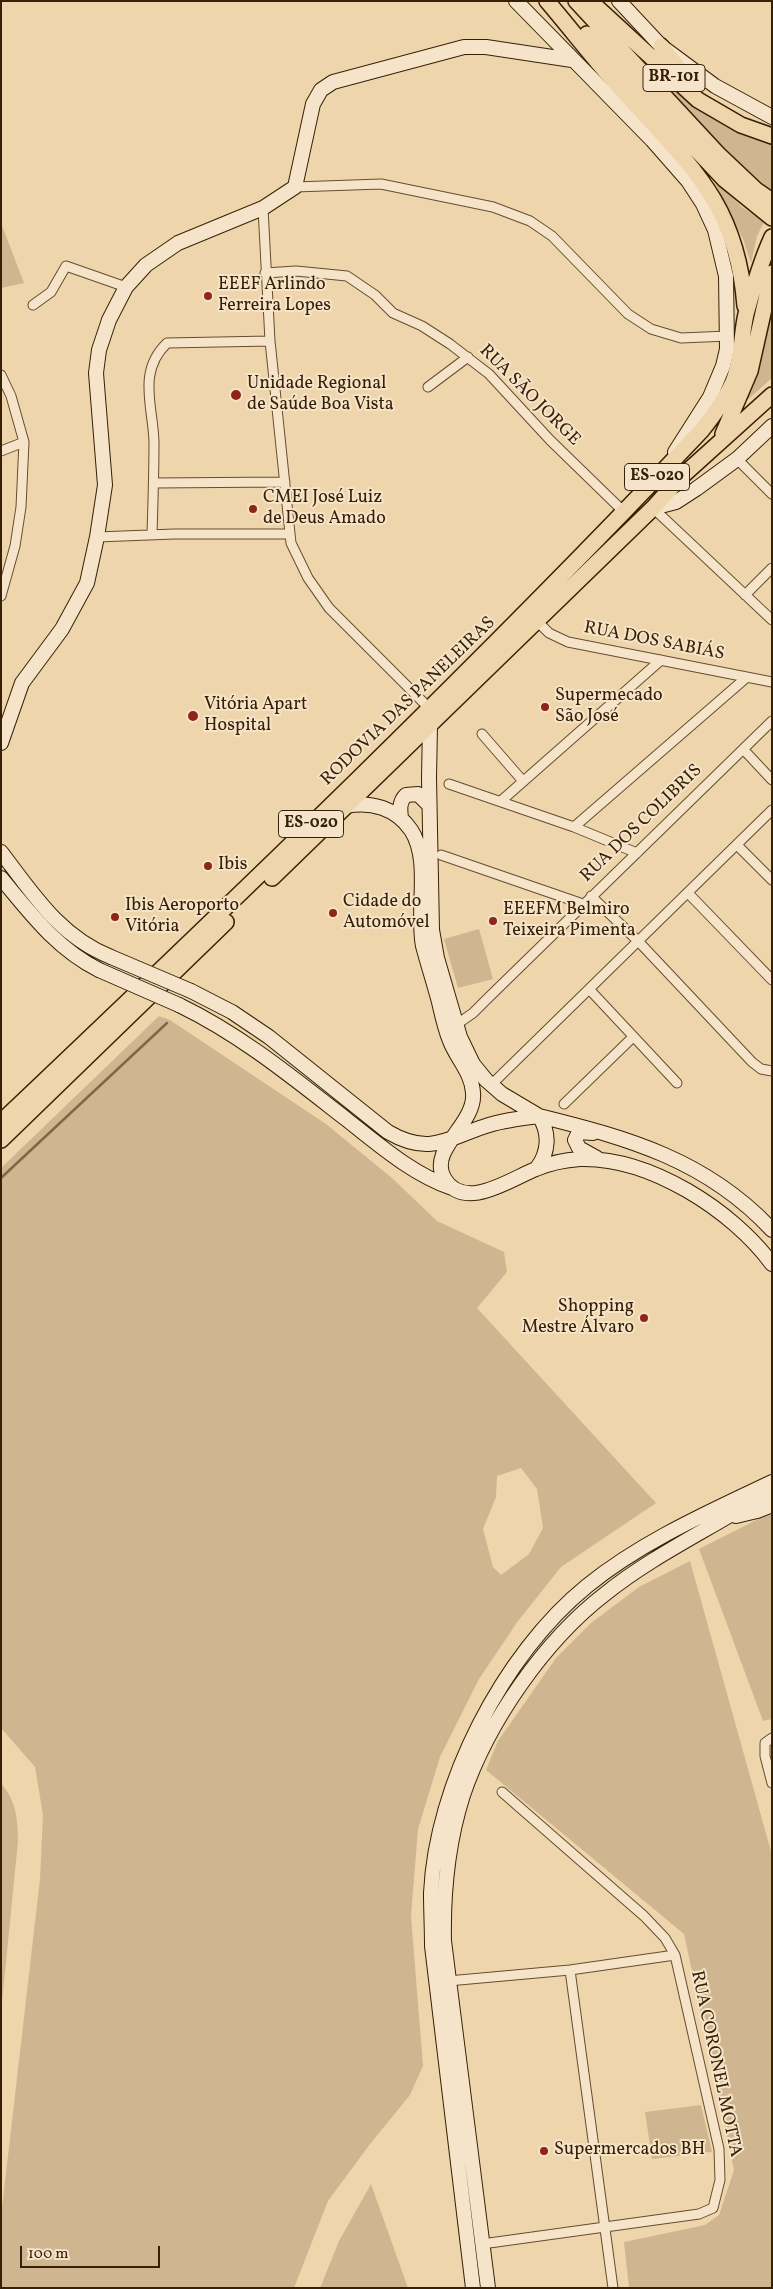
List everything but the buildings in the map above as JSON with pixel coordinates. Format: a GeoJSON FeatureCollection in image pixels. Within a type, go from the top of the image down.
{"type":"FeatureCollection","features":[{"type":"Feature","properties":{"kind":"main road"},"geometry":{"type":"LineString","coordinates":[[516,1],[652,140],[688,181],[704,204],[715,230],[726,276],[728,336],[723,366],[717,382],[664,470]]}},
{"type":"Feature","properties":{"kind":"main road"},"geometry":{"type":"LineString","coordinates":[[547,1],[629,98],[673,144],[714,197],[724,216],[738,254],[746,315]]}},
{"type":"Feature","properties":{"kind":"main road","name":"BR-101"},"geometry":{"type":"LineString","coordinates":[[556,1],[672,114],[725,180],[772,218]]}},
{"type":"Feature","properties":{"kind":"main road"},"geometry":{"type":"LineString","coordinates":[[576,1],[672,114],[738,174],[772,201]]}},
{"type":"Feature","properties":{"kind":"main road","name":"BR-101"},"geometry":{"type":"LineString","coordinates":[[590,1],[698,100],[741,125],[772,136]]}},
{"type":"Feature","properties":{"kind":"main road"},"geometry":{"type":"LineString","coordinates":[[619,1],[661,46],[710,107]]}},
{"type":"Feature","properties":{"kind":"main road"},"geometry":{"type":"LineString","coordinates":[[661,46],[715,86],[772,117]]}},
{"type":"Feature","properties":{"kind":"main road"},"geometry":{"type":"LineString","coordinates":[[1,744],[22,683],[62,629],[87,584],[105,485],[96,373],[99,350],[110,320],[126,287],[146,265],[178,243],[262,208],[295,188],[313,104],[321,90],[333,82],[464,47],[486,47],[572,60]]}},
{"type":"Feature","properties":{"kind":"main road"},"geometry":{"type":"LineString","coordinates":[[746,315],[772,236]]}},
{"type":"Feature","properties":{"kind":"main road"},"geometry":{"type":"LineString","coordinates":[[720,440],[750,371],[772,273]]}},
{"type":"Feature","properties":{"kind":"main road","name":"RODOVIA DAS PANELEIRAS"},"geometry":{"type":"LineString","coordinates":[[1,1140],[430,725],[527,624],[624,512],[702,430],[719,409],[733,382],[746,315]]}},
{"type":"Feature","properties":{"kind":"main road","name":"RODOVIA DAS PANELEIRAS"},"geometry":{"type":"LineString","coordinates":[[1,1122],[235,900],[429,708],[527,624],[653,508],[680,478],[720,440],[772,394]]}},
{"type":"Feature","properties":{"kind":"main road"},"geometry":{"type":"LineString","coordinates":[[653,508],[676,502],[737,459],[772,426]]}},
{"type":"Feature","properties":{"kind":"main road"},"geometry":{"type":"LineString","coordinates":[[430,725],[429,805],[433,939],[452,1028],[455,1052],[469,1076],[474,1093],[471,1111],[443,1155],[441,1166],[448,1183],[458,1190]]}},
{"type":"Feature","properties":{"kind":"main road"},"geometry":{"type":"LineString","coordinates":[[401,818],[401,799],[406,795],[418,794],[429,805]]}},
{"type":"Feature","properties":{"kind":"main road"},"geometry":{"type":"LineString","coordinates":[[346,806],[362,804],[379,806],[401,818],[416,838],[420,854],[423,946],[452,1028],[470,1059],[491,1085],[510,1100],[538,1116],[623,1138],[683,1164],[720,1186],[745,1204],[772,1230]]}},
{"type":"Feature","properties":{"kind":"main road"},"geometry":{"type":"LineString","coordinates":[[1,851],[60,926],[88,947],[191,991],[232,1012],[269,1037],[388,1132],[409,1142],[424,1145],[439,1144],[490,1125],[538,1116]]}},
{"type":"Feature","properties":{"kind":"main road"},"geometry":{"type":"LineString","coordinates":[[1,878],[52,938],[73,956],[99,970],[215,1023],[255,1049],[397,1158],[426,1176],[458,1190],[471,1193],[506,1184],[537,1168],[555,1163],[579,1159],[614,1162]]}},
{"type":"Feature","properties":{"kind":"main road"},"geometry":{"type":"LineString","coordinates":[[537,1168],[544,1156],[547,1142],[545,1128],[538,1116]]}},
{"type":"Feature","properties":{"kind":"main road"},"geometry":{"type":"LineString","coordinates":[[623,1138],[584,1131],[579,1132],[575,1142],[579,1148],[591,1156],[666,1180],[696,1196],[747,1237],[772,1264]]}},
{"type":"Feature","properties":{"kind":"main road"},"geometry":{"type":"LineString","coordinates":[[488,2288],[448,1981],[444,1910],[449,1852],[467,1787],[484,1748],[507,1707],[543,1656],[581,1614],[637,1570],[755,1500],[768,1487],[772,1477]]}},
{"type":"Feature","properties":{"kind":"main road"},"geometry":{"type":"LineString","coordinates":[[473,2288],[432,1946],[431,1892],[434,1866],[455,1782],[486,1712],[504,1681],[522,1655],[564,1607],[586,1587],[633,1555],[678,1529],[768,1487]]}},
{"type":"Feature","properties":{"kind":"main road"},"geometry":{"type":"LineString","coordinates":[[726,1518],[757,1511],[772,1504]]}},
{"type":"Feature","properties":{"kind":"street"},"geometry":{"type":"LineString","coordinates":[[295,188],[381,184],[493,207],[530,221],[552,236],[628,314],[651,329],[681,338],[728,336]]}},
{"type":"Feature","properties":{"kind":"street"},"geometry":{"type":"LineString","coordinates":[[262,208],[270,340],[288,534],[308,578],[329,608],[429,708]]}},
{"type":"Feature","properties":{"kind":"street"},"geometry":{"type":"LineString","coordinates":[[33,306],[51,292],[66,266],[126,287]]}},
{"type":"Feature","properties":{"kind":"street","name":"RUA SÃO JORGE"},"geometry":{"type":"LineString","coordinates":[[266,273],[296,271],[347,276],[375,295],[393,313],[422,326],[468,357],[489,374],[550,440],[624,512]]}},
{"type":"Feature","properties":{"kind":"street"},"geometry":{"type":"LineString","coordinates":[[152,534],[154,439],[148,402],[150,372],[157,352],[167,343],[270,340]]}},
{"type":"Feature","properties":{"kind":"street"},"geometry":{"type":"LineString","coordinates":[[428,387],[468,357]]}},
{"type":"Feature","properties":{"kind":"street"},"geometry":{"type":"LineString","coordinates":[[1,375],[11,396],[24,442],[24,483],[20,521],[1,596]]}},
{"type":"Feature","properties":{"kind":"street"},"geometry":{"type":"LineString","coordinates":[[1,399],[11,396]]}},
{"type":"Feature","properties":{"kind":"street"},"geometry":{"type":"LineString","coordinates":[[1,451],[24,442]]}},
{"type":"Feature","properties":{"kind":"street"},"geometry":{"type":"LineString","coordinates":[[737,459],[772,494]]}},
{"type":"Feature","properties":{"kind":"street"},"geometry":{"type":"LineString","coordinates":[[154,483],[284,482]]}},
{"type":"Feature","properties":{"kind":"street"},"geometry":{"type":"LineString","coordinates":[[653,508],[772,620]]}},
{"type":"Feature","properties":{"kind":"street"},"geometry":{"type":"LineString","coordinates":[[97,537],[152,534],[288,534]]}},
{"type":"Feature","properties":{"kind":"street"},"geometry":{"type":"LineString","coordinates":[[746,595],[772,568]]}},
{"type":"Feature","properties":{"kind":"street","name":"RUA DOS SABIÁS"},"geometry":{"type":"LineString","coordinates":[[527,624],[545,630],[561,640],[772,682]]}},
{"type":"Feature","properties":{"kind":"street"},"geometry":{"type":"LineString","coordinates":[[501,801],[522,780],[661,660]]}},
{"type":"Feature","properties":{"kind":"street"},"geometry":{"type":"LineString","coordinates":[[574,827],[747,677]]}},
{"type":"Feature","properties":{"kind":"street","name":"RUA DOS COLIBRIS"},"geometry":{"type":"LineString","coordinates":[[452,1028],[487,1000],[591,896],[772,721]]}},
{"type":"Feature","properties":{"kind":"street"},"geometry":{"type":"LineString","coordinates":[[482,734],[522,780]]}},
{"type":"Feature","properties":{"kind":"street"},"geometry":{"type":"LineString","coordinates":[[742,749],[772,780]]}},
{"type":"Feature","properties":{"kind":"street"},"geometry":{"type":"LineString","coordinates":[[449,784],[574,827],[637,853]]}},
{"type":"Feature","properties":{"kind":"street"},"geometry":{"type":"LineString","coordinates":[[491,1085],[772,810]]}},
{"type":"Feature","properties":{"kind":"street"},"geometry":{"type":"LineString","coordinates":[[737,845],[772,880]]}},
{"type":"Feature","properties":{"kind":"street"},"geometry":{"type":"LineString","coordinates":[[441,855],[583,904]]}},
{"type":"Feature","properties":{"kind":"street"},"geometry":{"type":"LineString","coordinates":[[688,893],[772,980]]}},
{"type":"Feature","properties":{"kind":"street"},"geometry":{"type":"LineString","coordinates":[[591,896],[638,941],[752,1062],[762,1069],[772,1071]]}},
{"type":"Feature","properties":{"kind":"street"},"geometry":{"type":"LineString","coordinates":[[589,989],[678,1083]]}},
{"type":"Feature","properties":{"kind":"street"},"geometry":{"type":"LineString","coordinates":[[564,1104],[633,1037]]}},
{"type":"Feature","properties":{"kind":"street"},"geometry":{"type":"LineString","coordinates":[[768,1741],[765,1756],[772,1783]]}},
{"type":"Feature","properties":{"kind":"street"},"geometry":{"type":"LineString","coordinates":[[448,1981],[570,1970],[675,1955],[665,1938],[644,1916],[502,1792]]}},
{"type":"Feature","properties":{"kind":"street","name":"RUA CORONEL MOTTA"},"geometry":{"type":"LineString","coordinates":[[605,2226],[686,2217],[713,2208],[720,2180],[719,2149],[675,1955]]}},
{"type":"Feature","properties":{"kind":"street"},"geometry":{"type":"LineString","coordinates":[[570,1970],[613,2288]]}},
{"type":"Feature","properties":{"kind":"street"},"geometry":{"type":"LineString","coordinates":[[482,2244],[605,2226]]}},
{"type":"Feature","properties":{"kind":"shaded area"},"geometry":{"type":"Polygon","coordinates":[[[624,42],[675,88],[710,115],[730,127],[772,144],[772,191],[743,168],[624,42]]]}},
{"type":"Feature","properties":{"kind":"shaded area"},"geometry":{"type":"Polygon","coordinates":[[[713,179],[742,207],[764,222],[757,236],[751,263],[743,239],[713,179]]]}},
{"type":"Feature","properties":{"kind":"shaded area"},"geometry":{"type":"Polygon","coordinates":[[[1,223],[24,283],[1,288],[1,223]]]}},
{"type":"Feature","properties":{"kind":"shaded area"},"geometry":{"type":"Polygon","coordinates":[[[772,283],[772,378],[735,411],[772,283]]]}},
{"type":"Feature","properties":{"kind":"shaded area"},"geometry":{"type":"Polygon","coordinates":[[[479,929],[493,979],[458,988],[444,939],[479,929]]]}},
{"type":"Feature","properties":{"kind":"shaded area"},"geometry":{"type":"Polygon","coordinates":[[[159,1016],[170,1020],[326,1124],[392,1178],[437,1221],[504,1252],[507,1272],[477,1308],[656,1503],[561,1567],[518,1621],[479,1679],[440,1757],[418,1829],[411,1916],[423,2066],[410,2095],[370,2144],[328,2201],[294,2288],[1,2288],[1,2216],[40,1879],[43,1815],[35,1767],[1,1728],[1,1168],[159,1016]],[[521,1468],[497,1476],[496,1497],[483,1529],[493,1567],[501,1575],[529,1554],[543,1528],[537,1489],[521,1468]]]}},
{"type":"Feature","properties":{"kind":"shaded area"},"geometry":{"type":"Polygon","coordinates":[[[772,1512],[772,1719],[763,1721],[699,1549],[772,1512]]]}},
{"type":"Feature","properties":{"kind":"shaded area"},"geometry":{"type":"Polygon","coordinates":[[[690,1561],[772,1855],[772,2288],[629,2288],[624,2242],[705,2225],[719,2215],[734,2170],[684,1934],[486,1770],[498,1741],[556,1658],[591,1623],[639,1587],[690,1561]]]}},
{"type":"Feature","properties":{"kind":"shaded area"},"geometry":{"type":"Polygon","coordinates":[[[1,1783],[13,1803],[18,1841],[1,2012],[1,1783]]]}},
{"type":"Feature","properties":{"kind":"shaded area"},"geometry":{"type":"Polygon","coordinates":[[[701,2105],[712,2152],[652,2159],[645,2112],[701,2105]]]}},
{"type":"Feature","properties":{"kind":"shaded area"},"geometry":{"type":"Polygon","coordinates":[[[371,2184],[408,2288],[320,2288],[339,2241],[371,2184]]]}},
{"type":"Feature","properties":{"kind":"waterway"},"geometry":{"type":"LineString","coordinates":[[1,1178],[167,1023]]}},
{"type":"Feature","properties":{"kind":"place","name":"EEEF Arlindo Ferreira Lopes"},"geometry":{"type":"Point","coordinates":[208,296]}},
{"type":"Feature","properties":{"kind":"place","name":"Unidade Regional de Saúde Boa Vista"},"geometry":{"type":"Point","coordinates":[236,395]}},
{"type":"Feature","properties":{"kind":"place","name":"CMEI José Luiz de Deus Amado"},"geometry":{"type":"Point","coordinates":[253,509]}},
{"type":"Feature","properties":{"kind":"place","name":"Supermecado São José"},"geometry":{"type":"Point","coordinates":[545,707]}},
{"type":"Feature","properties":{"kind":"place","name":"Vitória Apart Hospital"},"geometry":{"type":"Point","coordinates":[193,716]}},
{"type":"Feature","properties":{"kind":"place","name":"Ibis"},"geometry":{"type":"Point","coordinates":[208,866]}},
{"type":"Feature","properties":{"kind":"place","name":"Cidade do Automóvel"},"geometry":{"type":"Point","coordinates":[333,913]}},
{"type":"Feature","properties":{"kind":"place","name":"Ibis Aeroporto Vitória"},"geometry":{"type":"Point","coordinates":[115,917]}},
{"type":"Feature","properties":{"kind":"place","name":"EEEFM Belmiro Teixeira Pimenta"},"geometry":{"type":"Point","coordinates":[493,921]}},
{"type":"Feature","properties":{"kind":"place","name":"Shopping Mestre Álvaro"},"geometry":{"type":"Point","coordinates":[644,1318]}},
{"type":"Feature","properties":{"kind":"place","name":"Supermercados BH"},"geometry":{"type":"Point","coordinates":[544,2151]}}]}
